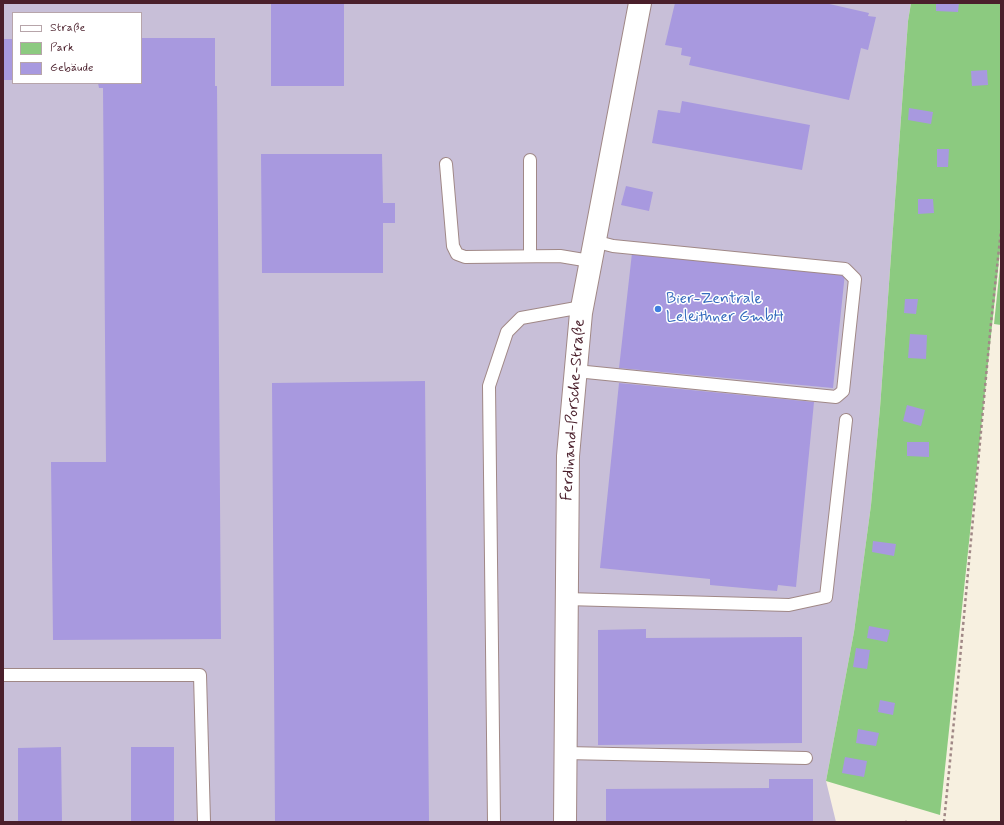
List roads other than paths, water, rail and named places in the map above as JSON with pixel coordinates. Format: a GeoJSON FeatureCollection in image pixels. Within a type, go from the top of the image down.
{"type":"FeatureCollection","features":[{"type":"Feature","properties":{"kind":"street","name":"Ferdinand-Porsche-Straße"},"geometry":{"type":"LineString","coordinates":[[565,822],[568,456],[582,307],[640,3]]}},
{"type":"Feature","properties":{"kind":"lane"},"geometry":{"type":"LineString","coordinates":[[530,160],[530,256]]}},
{"type":"Feature","properties":{"kind":"lane"},"geometry":{"type":"LineString","coordinates":[[446,164],[453,246],[457,254],[465,257],[560,256],[613,246],[845,269],[855,279],[843,391],[836,397],[576,371]]}},
{"type":"Feature","properties":{"kind":"lane"},"geometry":{"type":"LineString","coordinates":[[494,822],[489,386],[508,332],[522,318],[582,307]]}},
{"type":"Feature","properties":{"kind":"lane"},"geometry":{"type":"LineString","coordinates":[[566,599],[789,605],[826,597],[846,420]]}},
{"type":"Feature","properties":{"kind":"lane"},"geometry":{"type":"LineString","coordinates":[[3,675],[200,675],[204,822]]}},
{"type":"Feature","properties":{"kind":"lane"},"geometry":{"type":"LineString","coordinates":[[565,753],[806,758]]}},
{"type":"Feature","properties":{"kind":"place","name":"Bier-Zentrale Leleithner GmbH"},"geometry":{"type":"Point","coordinates":[658,309]}}]}
